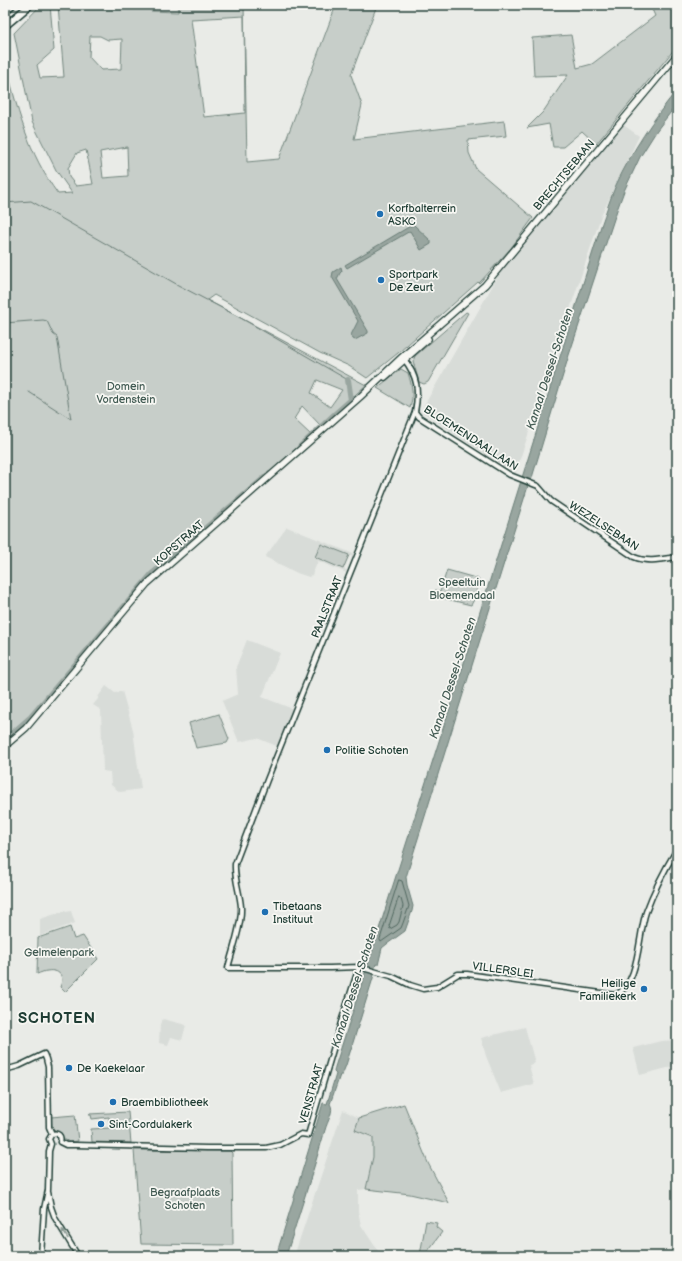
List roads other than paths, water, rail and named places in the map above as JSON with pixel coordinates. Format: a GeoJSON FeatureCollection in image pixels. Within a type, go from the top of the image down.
{"type":"FeatureCollection","features":[{"type":"Feature","properties":{"kind":"highway"},"geometry":{"type":"LineString","coordinates":[[5,11],[12,5]]}},
{"type":"Feature","properties":{"kind":"highway"},"geometry":{"type":"LineString","coordinates":[[5,26],[30,5]]}},
{"type":"Feature","properties":{"kind":"main road","name":"BRECHTSEBAAN"},"geometry":{"type":"LineString","coordinates":[[404,359],[485,286],[677,55]]}},
{"type":"Feature","properties":{"kind":"main road","name":"KOPSTRAAT"},"geometry":{"type":"LineString","coordinates":[[19,735],[147,584],[372,386],[383,379],[404,359]]}},
{"type":"Feature","properties":{"kind":"main road"},"geometry":{"type":"LineString","coordinates":[[5,746],[19,735]]}},
{"type":"Feature","properties":{"kind":"main road"},"geometry":{"type":"LineString","coordinates":[[5,751],[19,735]]}},
{"type":"Feature","properties":{"kind":"street","name":"PAALSTRAAT"},"geometry":{"type":"LineString","coordinates":[[362,968],[228,968],[241,913],[239,889],[234,872],[235,864],[266,780],[415,412],[417,388],[414,374],[404,359]]}},
{"type":"Feature","properties":{"kind":"street","name":"BLOEMENDAALLAAN"},"geometry":{"type":"LineString","coordinates":[[415,412],[510,475],[531,483]]}},
{"type":"Feature","properties":{"kind":"street","name":"WEZELSEBAAN"},"geometry":{"type":"LineString","coordinates":[[531,483],[538,486],[551,501],[560,508],[639,559],[648,561],[677,557]]}},
{"type":"Feature","properties":{"kind":"street","name":"VILLERSLEI"},"geometry":{"type":"LineString","coordinates":[[362,968],[397,979],[410,986],[423,989],[437,987],[463,973],[615,995],[622,992],[629,982],[634,970],[646,912],[653,894],[677,849]]}},
{"type":"Feature","properties":{"kind":"street","name":"VENSTRAAT"},"geometry":{"type":"LineString","coordinates":[[60,1142],[75,1145],[266,1148],[280,1145],[301,1134],[308,1135],[342,1019],[362,968]]}},
{"type":"Feature","properties":{"kind":"street"},"geometry":{"type":"LineString","coordinates":[[5,1070],[19,1066],[44,1054],[48,1067],[49,1127],[52,1134]]}},
{"type":"Feature","properties":{"kind":"street"},"geometry":{"type":"LineString","coordinates":[[52,1134],[56,1133],[61,1138],[60,1142],[55,1145],[52,1144]]}},
{"type":"Feature","properties":{"kind":"street"},"geometry":{"type":"LineString","coordinates":[[52,1134],[49,1139],[52,1144]]}},
{"type":"Feature","properties":{"kind":"street"},"geometry":{"type":"LineString","coordinates":[[41,1256],[44,1209],[48,1190],[49,1151],[52,1144]]}},
{"type":"Feature","properties":{"kind":"street"},"geometry":{"type":"LineString","coordinates":[[48,1190],[51,1207],[55,1218],[78,1256]]}},
{"type":"Feature","properties":{"kind":"water"},"geometry":{"type":"Polygon","coordinates":[[[677,90],[677,104],[657,130],[640,157],[617,210],[569,355],[531,481],[527,481],[526,485],[528,486],[406,877],[413,906],[412,911],[405,931],[382,948],[346,1065],[342,1075],[340,1075],[330,1104],[332,1109],[331,1113],[286,1256],[276,1256],[323,1103],[327,1104],[336,1074],[334,1072],[335,1067],[601,226],[616,185],[629,160],[651,124],[677,90]]]}},
{"type":"Feature","properties":{"kind":"water"},"geometry":{"type":"Polygon","coordinates":[[[414,225],[431,241],[431,244],[421,250],[410,231],[347,268],[345,265],[414,225]]]}},
{"type":"Feature","properties":{"kind":"water"},"geometry":{"type":"Polygon","coordinates":[[[341,267],[342,271],[337,279],[368,331],[368,333],[355,340],[351,335],[358,321],[332,277],[333,272],[341,267]]]}},
{"type":"Feature","properties":{"kind":"waterway"},"geometry":{"type":"LineString","coordinates":[[5,203],[31,201],[178,285],[239,317],[348,380]]}},
{"type":"Feature","properties":{"kind":"waterway"},"geometry":{"type":"LineString","coordinates":[[5,323],[47,321],[53,334],[57,337],[71,419],[29,392]]}},
{"type":"Feature","properties":{"kind":"waterway"},"geometry":{"type":"LineString","coordinates":[[373,380],[379,375]]}},
{"type":"Feature","properties":{"kind":"waterway"},"geometry":{"type":"LineString","coordinates":[[300,447],[351,400],[348,380]]}},
{"type":"Feature","properties":{"kind":"waterway"},"geometry":{"type":"LineString","coordinates":[[5,737],[14,732],[31,717],[152,574],[269,474]]}},
{"type":"Feature","properties":{"kind":"waterway"},"geometry":{"type":"LineString","coordinates":[[5,554],[5,562]]}},
{"type":"Feature","properties":{"kind":"place","name":"Korfbalterrein ASKC"},"geometry":{"type":"Point","coordinates":[380,214]}},
{"type":"Feature","properties":{"kind":"place","name":"Sportpark De Zeurt"},"geometry":{"type":"Point","coordinates":[381,280]}},
{"type":"Feature","properties":{"kind":"place","name":"Politie Schoten"},"geometry":{"type":"Point","coordinates":[327,750]}},
{"type":"Feature","properties":{"kind":"place","name":"Tibetaans Instituut"},"geometry":{"type":"Point","coordinates":[265,912]}},
{"type":"Feature","properties":{"kind":"place","name":"Heilige Familiekerk"},"geometry":{"type":"Point","coordinates":[644,989]}},
{"type":"Feature","properties":{"kind":"place","name":"De Kaekelaar"},"geometry":{"type":"Point","coordinates":[69,1068]}},
{"type":"Feature","properties":{"kind":"place","name":"Braembibliotheek"},"geometry":{"type":"Point","coordinates":[113,1102]}},
{"type":"Feature","properties":{"kind":"place","name":"Sint-Cordulakerk"},"geometry":{"type":"Point","coordinates":[101,1124]}},
{"type":"Feature","properties":{"kind":"district","name":"SCHOTEN"},"geometry":{"type":"Point","coordinates":[57,1018]}},
{"type":"Feature","properties":{"kind":"water label","name":"Kanaal Dessel-Schoten"},"geometry":{"type":"Point","coordinates":[550,369]}},
{"type":"Feature","properties":{"kind":"water label","name":"Kanaal Dessel-Schoten"},"geometry":{"type":"Point","coordinates":[453,678]}},
{"type":"Feature","properties":{"kind":"water label","name":"Kanaal Dessel-Schoten"},"geometry":{"type":"Point","coordinates":[355,987]}},
{"type":"Feature","properties":{"kind":"park label","name":"Domein Vordenstein"},"geometry":{"type":"Point","coordinates":[126,392]}},
{"type":"Feature","properties":{"kind":"park label","name":"Speeltuin Bloemendaal"},"geometry":{"type":"Point","coordinates":[462,588]}},
{"type":"Feature","properties":{"kind":"park label","name":"Gelmelenpark"},"geometry":{"type":"Point","coordinates":[59,952]}},
{"type":"Feature","properties":{"kind":"park label","name":"Begraafplaats Schoten"},"geometry":{"type":"Point","coordinates":[185,1198]}}]}
